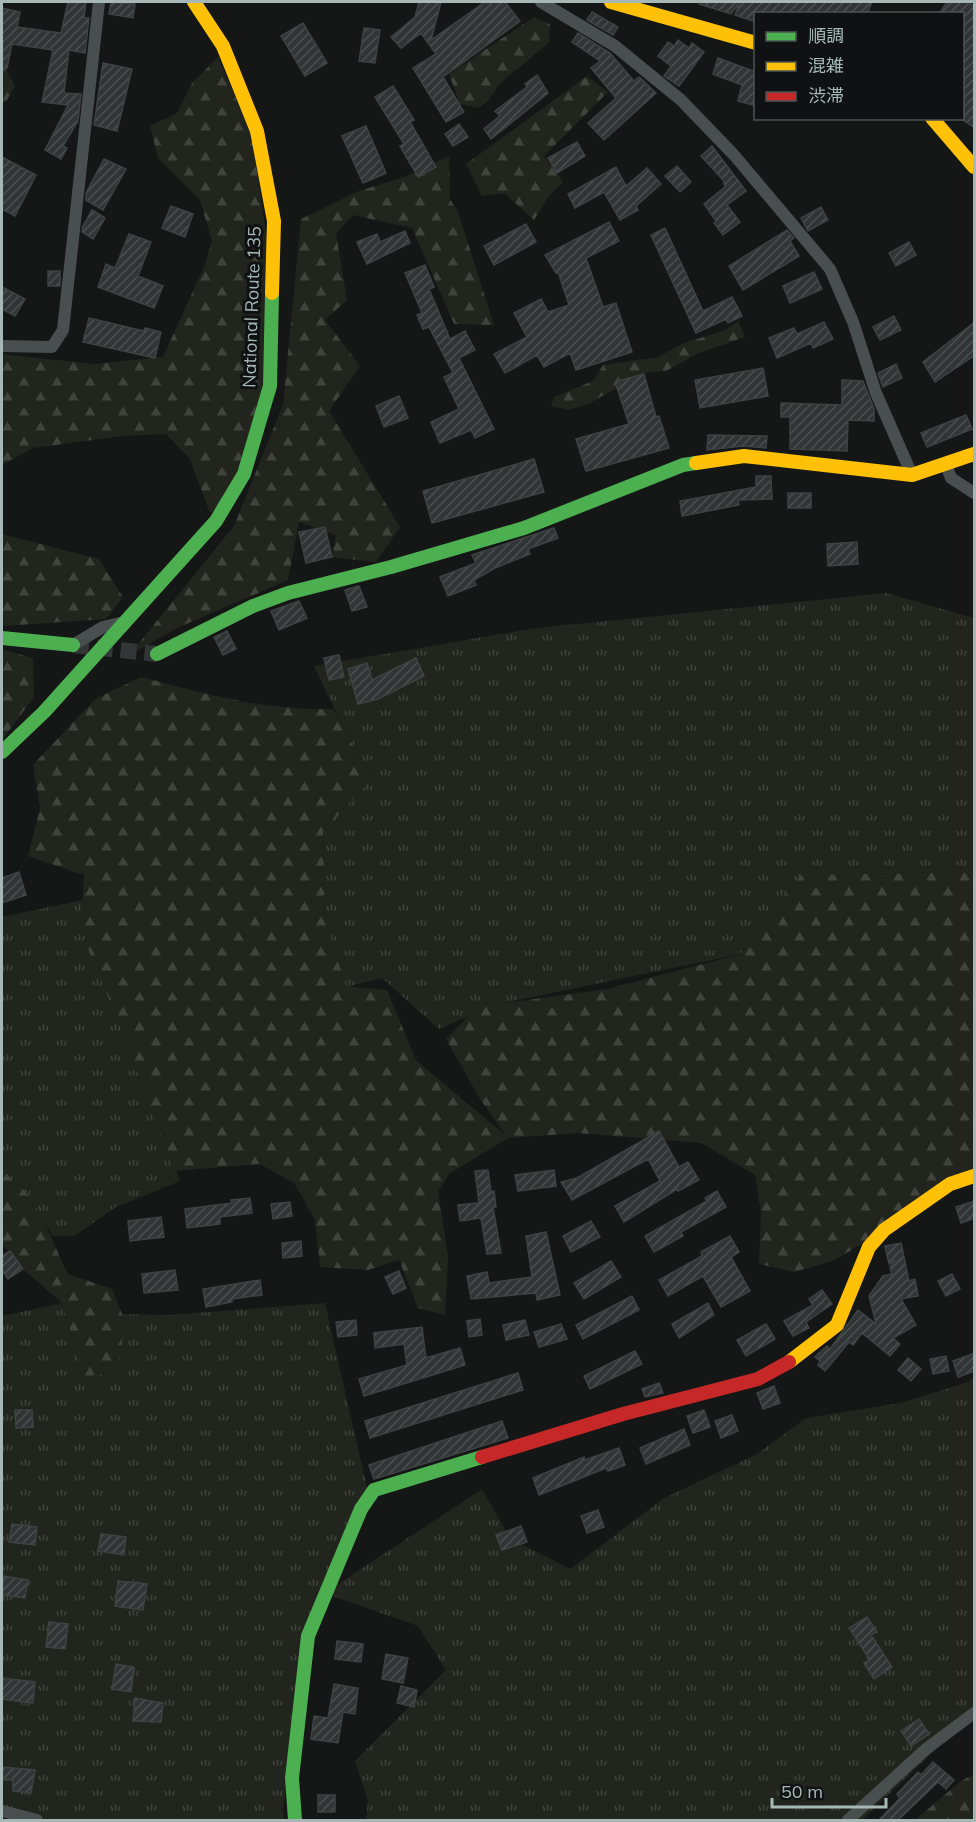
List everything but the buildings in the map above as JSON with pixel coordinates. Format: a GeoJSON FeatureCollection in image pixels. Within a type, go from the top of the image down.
{"type":"FeatureCollection","features":[{"type":"Feature","properties":{"kind":"main road","name":"National Route 135"},"geometry":{"type":"LineString","coordinates":[[2,752],[44,712],[216,521],[243,474],[270,386],[274,221],[257,131],[223,46],[194,2]]}},
{"type":"Feature","properties":{"kind":"main road"},"geometry":{"type":"LineString","coordinates":[[611,2],[754,43]]}},
{"type":"Feature","properties":{"kind":"main road"},"geometry":{"type":"LineString","coordinates":[[934,120],[975,167]]}},
{"type":"Feature","properties":{"kind":"main road"},"geometry":{"type":"LineString","coordinates":[[157,654],[253,606],[288,593],[392,567],[524,528],[683,465],[744,456],[912,476],[975,454]]}},
{"type":"Feature","properties":{"kind":"main road"},"geometry":{"type":"LineString","coordinates":[[2,638],[73,645]]}},
{"type":"Feature","properties":{"kind":"main road"},"geometry":{"type":"LineString","coordinates":[[295,1821],[292,1778],[308,1636],[340,1554],[361,1509],[374,1490],[622,1414],[758,1379],[788,1364],[837,1324],[869,1247],[884,1230],[950,1184],[975,1176]]}},
{"type":"Feature","properties":{"kind":"street"},"geometry":{"type":"LineString","coordinates":[[2,346],[52,347],[63,330],[99,2]]}},
{"type":"Feature","properties":{"kind":"street"},"geometry":{"type":"LineString","coordinates":[[541,2],[615,46],[681,100],[734,155],[830,269],[852,322],[876,393],[912,476]]}},
{"type":"Feature","properties":{"kind":"street"},"geometry":{"type":"LineString","coordinates":[[946,465],[951,478],[975,493]]}},
{"type":"Feature","properties":{"kind":"street"},"geometry":{"type":"LineString","coordinates":[[73,645],[103,627],[125,622]]}},
{"type":"Feature","properties":{"kind":"street"},"geometry":{"type":"LineString","coordinates":[[848,1821],[926,1749],[975,1713]]}},
{"type":"Feature","properties":{"kind":"street"},"geometry":{"type":"LineString","coordinates":[[2,1811],[37,1821]]}},
{"type":"Feature","properties":{"kind":"green space"},"geometry":{"type":"Polygon","coordinates":[[[534,17],[550,24],[549,42],[500,83],[484,104],[478,108],[460,104],[449,74],[534,17]]]}},
{"type":"Feature","properties":{"kind":"green space"},"geometry":{"type":"Polygon","coordinates":[[[218,57],[252,136],[272,276],[270,367],[228,500],[210,513],[190,459],[166,434],[122,436],[33,448],[2,465],[2,354],[94,364],[163,357],[204,267],[212,241],[200,200],[158,158],[150,126],[177,113],[192,83],[218,57]]]}},
{"type":"Feature","properties":{"kind":"green space"},"geometry":{"type":"Polygon","coordinates":[[[2,62],[15,86],[6,102],[2,103],[2,62]]]}},
{"type":"Feature","properties":{"kind":"green space"},"geometry":{"type":"Polygon","coordinates":[[[587,76],[608,92],[544,156],[563,182],[546,200],[534,220],[504,193],[482,196],[466,164],[587,76]]]}},
{"type":"Feature","properties":{"kind":"green space"},"geometry":{"type":"Polygon","coordinates":[[[449,156],[450,199],[458,212],[494,325],[454,324],[412,228],[353,215],[336,234],[347,300],[325,320],[360,366],[329,411],[400,527],[376,562],[332,557],[336,535],[299,522],[288,580],[177,628],[135,652],[139,643],[234,526],[283,405],[301,219],[359,191],[407,176],[449,156]]]}},
{"type":"Feature","properties":{"kind":"green space"},"geometry":{"type":"Polygon","coordinates":[[[738,321],[745,337],[699,353],[666,371],[644,373],[588,404],[569,410],[551,406],[554,397],[593,381],[603,365],[658,357],[684,343],[726,330],[738,321]]]}},
{"type":"Feature","properties":{"kind":"green space"},"geometry":{"type":"Polygon","coordinates":[[[2,534],[99,559],[123,597],[106,619],[2,626],[2,534]]]}},
{"type":"Feature","properties":{"kind":"green space"},"geometry":{"type":"Polygon","coordinates":[[[886,593],[974,618],[974,872],[801,875],[741,954],[494,1005],[439,1029],[382,978],[346,987],[325,920],[323,832],[372,778],[341,723],[314,666],[537,628],[886,593]]]}},
{"type":"Feature","properties":{"kind":"green space"},"geometry":{"type":"Polygon","coordinates":[[[2,649],[33,658],[34,697],[2,740],[2,649]]]}},
{"type":"Feature","properties":{"kind":"green space"},"geometry":{"type":"Polygon","coordinates":[[[141,677],[260,704],[333,709],[372,779],[323,832],[325,920],[346,986],[387,990],[416,1060],[506,1136],[480,1099],[446,1039],[477,1007],[607,989],[741,954],[801,875],[974,872],[974,1177],[835,1260],[794,1272],[759,1264],[761,1213],[755,1175],[701,1143],[578,1133],[508,1138],[449,1174],[438,1192],[448,1256],[445,1315],[418,1308],[399,1260],[368,1270],[320,1267],[315,1220],[295,1184],[260,1164],[173,1171],[125,1036],[89,952],[82,912],[84,875],[28,856],[40,808],[33,765],[95,699],[141,677]]]}},
{"type":"Feature","properties":{"kind":"green space"},"geometry":{"type":"Polygon","coordinates":[[[83,900],[95,953],[180,1181],[116,1207],[74,1236],[53,1236],[27,1196],[2,1176],[2,917],[83,900]]]}},
{"type":"Feature","properties":{"kind":"green space"},"geometry":{"type":"Polygon","coordinates":[[[2,1172],[14,1180],[33,1203],[68,1274],[112,1289],[125,1321],[118,1369],[85,1378],[62,1303],[23,1269],[2,1244],[2,1172]]]}},
{"type":"Feature","properties":{"kind":"green space"},"geometry":{"type":"Polygon","coordinates":[[[62,1303],[86,1378],[118,1369],[122,1314],[170,1315],[325,1303],[369,1497],[329,1590],[482,1489],[510,1538],[570,1569],[664,1498],[757,1454],[806,1418],[901,1403],[968,1382],[974,1377],[974,1713],[862,1820],[366,1820],[368,1801],[355,1761],[446,1670],[418,1626],[327,1594],[308,1636],[283,1810],[284,1820],[50,1820],[2,1806],[2,1316],[62,1303]]]}},
{"type":"Feature","properties":{"kind":"green space"},"geometry":{"type":"Polygon","coordinates":[[[974,1774],[974,1820],[915,1820],[961,1781],[974,1774]]]}},
{"type":"Feature","properties":{"kind":"tunnel"},"geometry":{"type":"LineString","coordinates":[[73,645],[157,654]]}},
{"type":"Feature","properties":{"kind":"traffic: fast"},"geometry":{"type":"LineString","coordinates":[[2,752],[44,712],[216,521],[244,474],[270,386],[272,293]]}},
{"type":"Feature","properties":{"kind":"traffic: fast"},"geometry":{"type":"LineString","coordinates":[[157,654],[253,606],[288,593],[391,567],[524,528],[683,465],[696,463]]}},
{"type":"Feature","properties":{"kind":"traffic: fast"},"geometry":{"type":"LineString","coordinates":[[2,638],[73,645]]}},
{"type":"Feature","properties":{"kind":"traffic: fast"},"geometry":{"type":"LineString","coordinates":[[295,1820],[292,1778],[308,1636],[361,1509],[374,1490],[482,1457]]}},
{"type":"Feature","properties":{"kind":"traffic: slow"},"geometry":{"type":"LineString","coordinates":[[194,2],[223,46],[257,131],[274,221],[272,293]]}},
{"type":"Feature","properties":{"kind":"traffic: slow"},"geometry":{"type":"LineString","coordinates":[[611,2],[754,42]]}},
{"type":"Feature","properties":{"kind":"traffic: slow"},"geometry":{"type":"LineString","coordinates":[[934,120],[974,167]]}},
{"type":"Feature","properties":{"kind":"traffic: slow"},"geometry":{"type":"LineString","coordinates":[[696,463],[744,456],[912,475],[974,454]]}},
{"type":"Feature","properties":{"kind":"traffic: slow"},"geometry":{"type":"LineString","coordinates":[[789,1362],[837,1325],[869,1247],[884,1230],[950,1184],[974,1176]]}},
{"type":"Feature","properties":{"kind":"traffic: jam"},"geometry":{"type":"LineString","coordinates":[[482,1457],[623,1414],[758,1379],[789,1362]]}}]}
